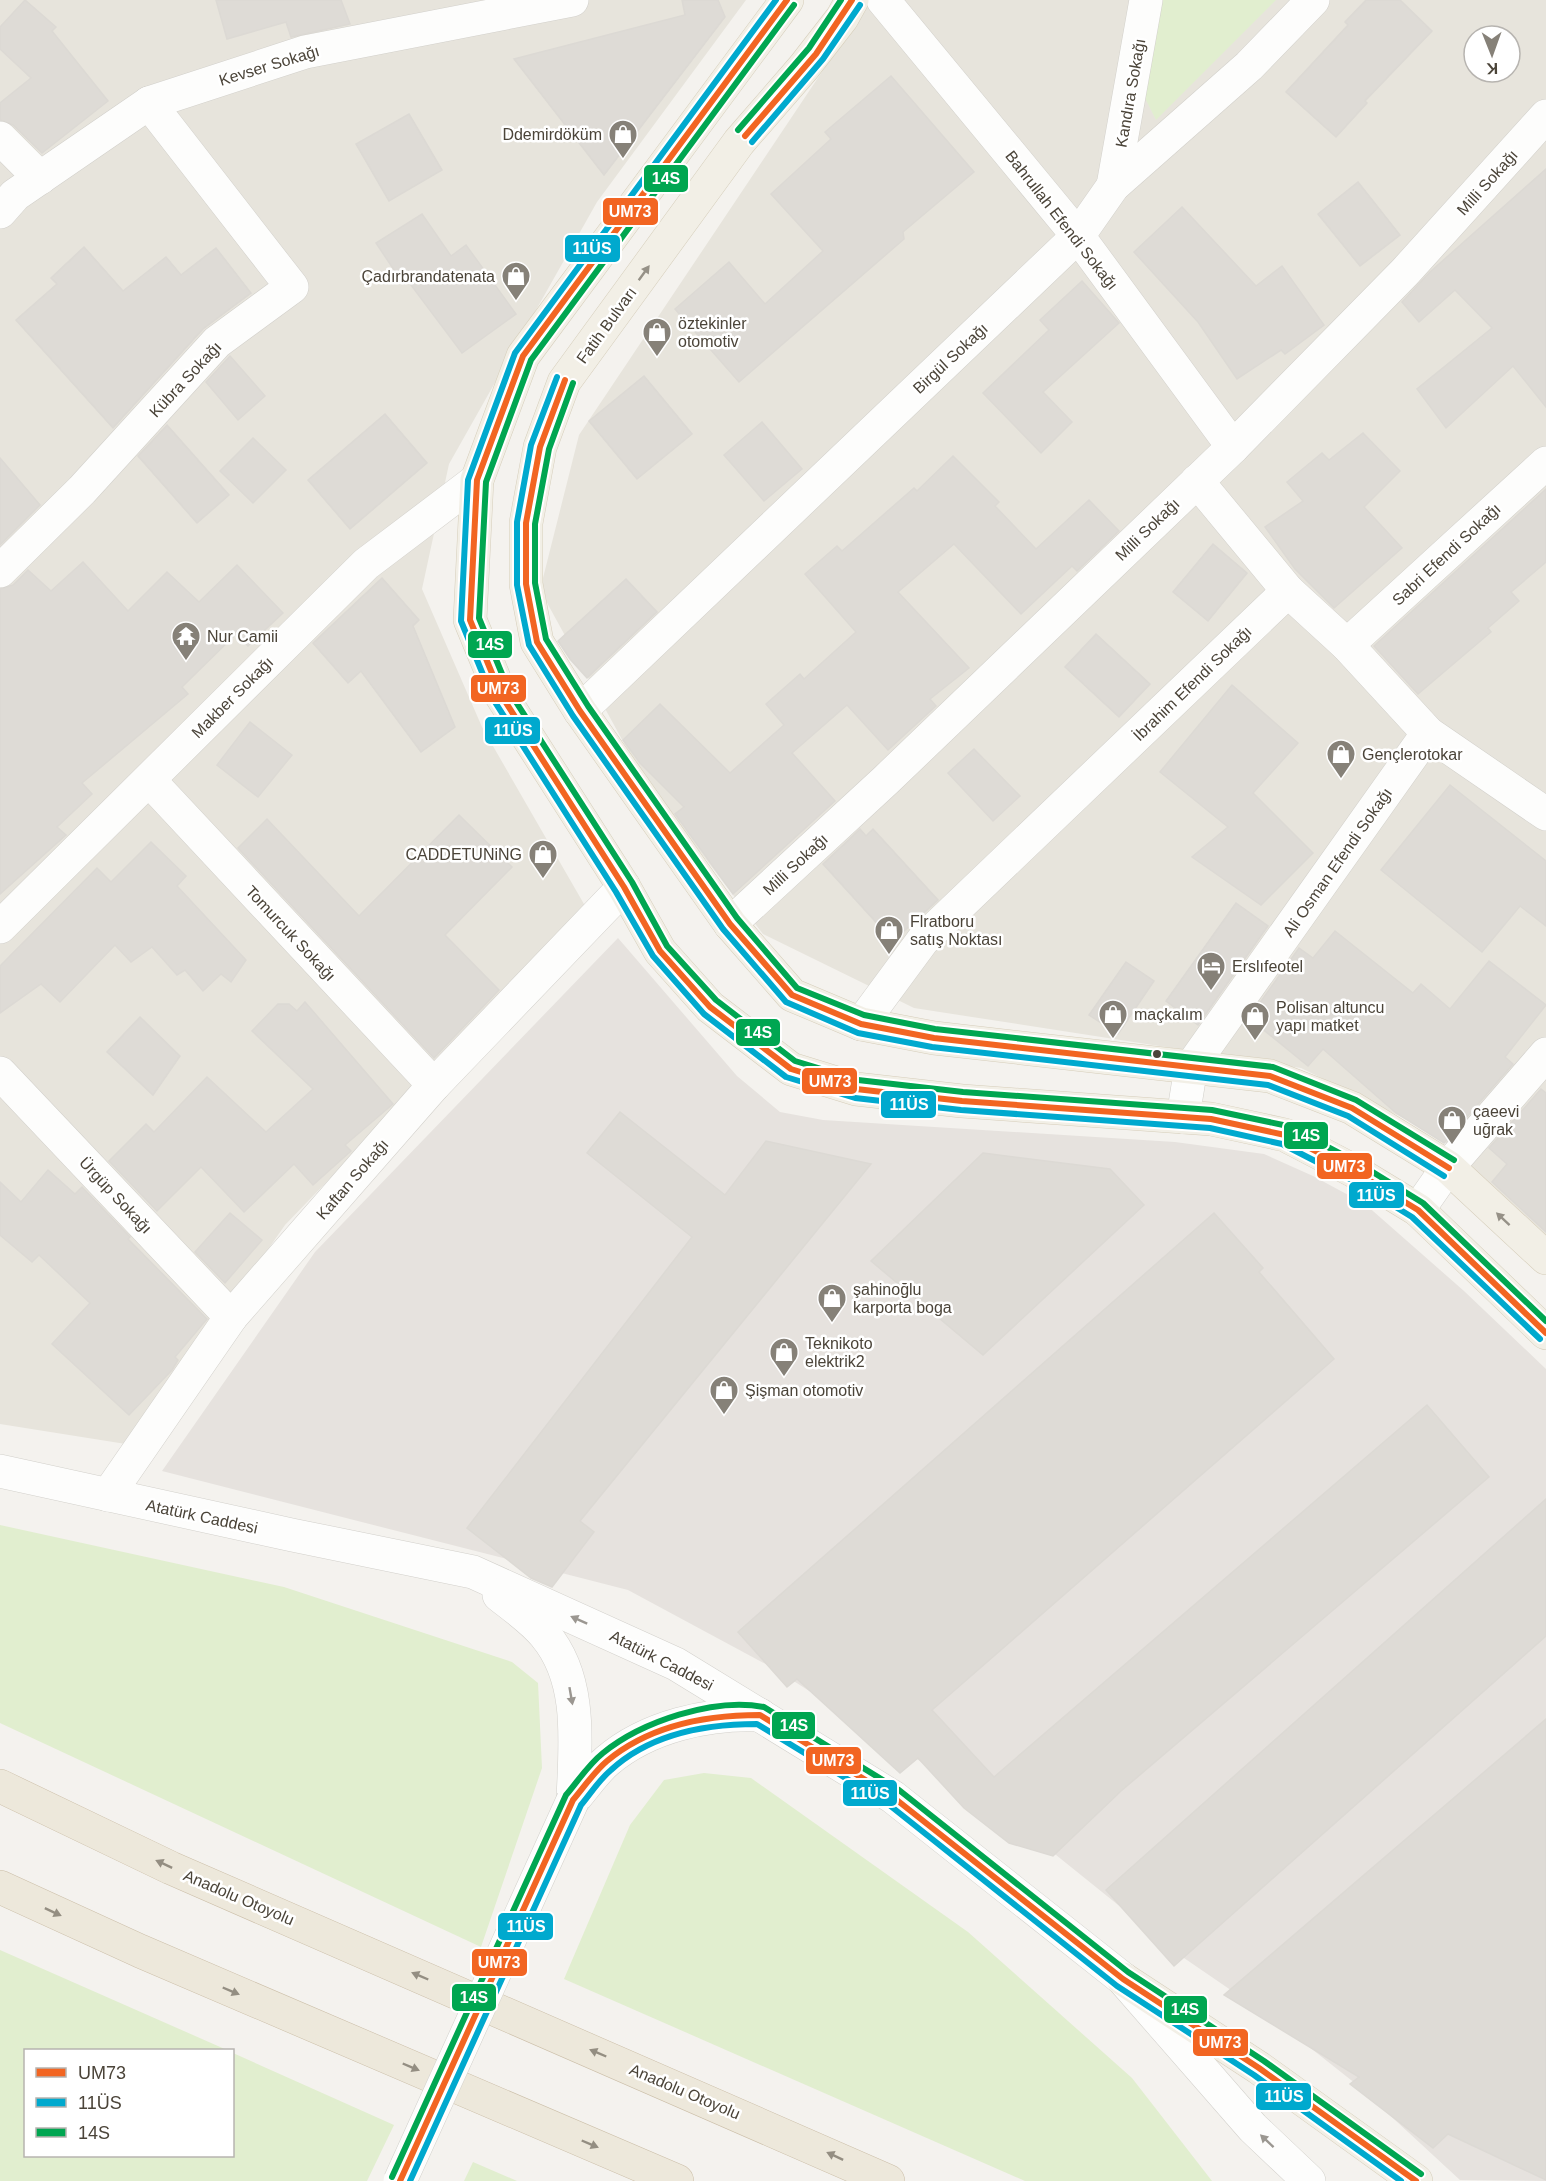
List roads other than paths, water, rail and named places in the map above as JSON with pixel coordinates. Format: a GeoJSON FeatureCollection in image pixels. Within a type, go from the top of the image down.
{"type":"FeatureCollection","features":[{"type":"Feature","properties":{"kind":"highway","name":"Anadolu Otoyolu"},"geometry":{"type":"LineString","coordinates":[[0,1786],[171,1868],[888,2181]]}},
{"type":"Feature","properties":{"kind":"highway"},"geometry":{"type":"LineString","coordinates":[[0,1887],[140,1951],[677,2181]]}},
{"type":"Feature","properties":{"kind":"main road"},"geometry":{"type":"LineString","coordinates":[[787,0],[523,356],[477,480],[470,620],[501,695],[624,887],[660,951],[710,1008],[791,1069],[856,1089],[962,1101],[1211,1119],[1285,1135],[1354,1171],[1418,1210],[1546,1332]]}},
{"type":"Feature","properties":{"kind":"main road","name":"Fatih Bulvarı"},"geometry":{"type":"LineString","coordinates":[[852,0],[842,18],[804,67],[740,142],[564,382],[540,447],[525,523],[526,584],[537,642],[580,711],[730,924],[792,995],[861,1024],[934,1038],[1270,1076],[1341,1104],[1448,1167],[1546,1258]]}},
{"type":"Feature","properties":{"kind":"main road"},"geometry":{"type":"LineString","coordinates":[[1123,1979],[1259,2068],[1416,2181]]}},
{"type":"Feature","properties":{"kind":"street","name":"Kevser Sokağı"},"geometry":{"type":"LineString","coordinates":[[0,212],[15,195],[149,103],[304,52],[572,0]]}},
{"type":"Feature","properties":{"kind":"street","name":"Bahrullah Efendi Sokağı"},"geometry":{"type":"LineString","coordinates":[[883,0],[1078,236],[1233,447]]}},
{"type":"Feature","properties":{"kind":"street","name":"Kandıra Sokağı"},"geometry":{"type":"LineString","coordinates":[[1113,186],[1146,0]]}},
{"type":"Feature","properties":{"kind":"street","name":"Birgül Sokağı"},"geometry":{"type":"LineString","coordinates":[[580,711],[1078,236],[1113,186],[1249,66],[1313,0]]}},
{"type":"Feature","properties":{"kind":"street","name":"Kübra Sokağı"},"geometry":{"type":"LineString","coordinates":[[0,571],[82,490],[217,342],[292,287],[149,103]]}},
{"type":"Feature","properties":{"kind":"street","name":"Milli Sokağı"},"geometry":{"type":"LineString","coordinates":[[730,924],[886,780],[1233,447],[1405,272],[1546,116]]}},
{"type":"Feature","properties":{"kind":"street"},"geometry":{"type":"LineString","coordinates":[[0,138],[40,178]]}},
{"type":"Feature","properties":{"kind":"street","name":"Sabri Efendi Sokağı"},"geometry":{"type":"LineString","coordinates":[[1347,645],[1546,463]]}},
{"type":"Feature","properties":{"kind":"street","name":"Makber Sokağı"},"geometry":{"type":"LineString","coordinates":[[0,927],[366,564],[477,480]]}},
{"type":"Feature","properties":{"kind":"street"},"geometry":{"type":"LineString","coordinates":[[1197,481],[1288,591],[1347,645],[1428,733],[1546,814]]}},
{"type":"Feature","properties":{"kind":"street","name":"İbrahim Efendi Sokağı"},"geometry":{"type":"LineString","coordinates":[[861,1024],[923,940],[1288,591]]}},
{"type":"Feature","properties":{"kind":"street","name":"Ali Osman Efendi Sokağı"},"geometry":{"type":"LineString","coordinates":[[1183,1117],[1191,1066],[1428,733]]}},
{"type":"Feature","properties":{"kind":"street","name":"Tomurcuk Sokağı"},"geometry":{"type":"LineString","coordinates":[[149,780],[434,1085]]}},
{"type":"Feature","properties":{"kind":"street","name":"Kaftan Sokağı"},"geometry":{"type":"LineString","coordinates":[[108,1495],[231,1317],[434,1085],[624,887]]}},
{"type":"Feature","properties":{"kind":"street"},"geometry":{"type":"LineString","coordinates":[[1418,1210],[1448,1167],[1546,1054]]}},
{"type":"Feature","properties":{"kind":"street","name":"Ürgüp Sokağı"},"geometry":{"type":"LineString","coordinates":[[0,1073],[231,1317]]}},
{"type":"Feature","properties":{"kind":"street","name":"Atatürk Caddesi"},"geometry":{"type":"LineString","coordinates":[[0,1471],[473,1572],[676,1664],[893,1797],[1123,1979],[1253,2128],[1309,2181]]}},
{"type":"Feature","properties":{"kind":"street"},"geometry":{"type":"LineString","coordinates":[[473,1572],[544,1634],[565,1665],[575,1721],[573,1800]]}},
{"type":"Feature","properties":{"kind":"street"},"geometry":{"type":"LineString","coordinates":[[400,2181],[573,1800],[607,1761],[648,1737],[704,1717],[760,1715]]}},
{"type":"Feature","properties":{"kind":"place","name":"Ddemirdöküm"},"geometry":{"type":"Point","coordinates":[623,160]}},
{"type":"Feature","properties":{"kind":"place","name":"Çadırbrandatenata"},"geometry":{"type":"Point","coordinates":[516,302]}},
{"type":"Feature","properties":{"kind":"place","name":"öztekinler otomotiv"},"geometry":{"type":"Point","coordinates":[657,358]}},
{"type":"Feature","properties":{"kind":"place","name":"Nur Camii"},"geometry":{"type":"Point","coordinates":[186,662]}},
{"type":"Feature","properties":{"kind":"place","name":"Gençlerotokar"},"geometry":{"type":"Point","coordinates":[1341,780]}},
{"type":"Feature","properties":{"kind":"place","name":"CADDETUNiNG"},"geometry":{"type":"Point","coordinates":[543,880]}},
{"type":"Feature","properties":{"kind":"place","name":"Flratboru satış Noktası"},"geometry":{"type":"Point","coordinates":[889,956]}},
{"type":"Feature","properties":{"kind":"place","name":"Erslıfeotel"},"geometry":{"type":"Point","coordinates":[1211,992]}},
{"type":"Feature","properties":{"kind":"place","name":"maçkalım"},"geometry":{"type":"Point","coordinates":[1113,1040]}},
{"type":"Feature","properties":{"kind":"place","name":"Polisan altuncu yapı matket"},"geometry":{"type":"Point","coordinates":[1255,1042]}},
{"type":"Feature","properties":{"kind":"place","name":"çaeevi uğrak"},"geometry":{"type":"Point","coordinates":[1452,1146]}},
{"type":"Feature","properties":{"kind":"place","name":"şahinoğlu karporta boga"},"geometry":{"type":"Point","coordinates":[832,1324]}},
{"type":"Feature","properties":{"kind":"place","name":"Teknikoto elektrik2"},"geometry":{"type":"Point","coordinates":[784,1378]}},
{"type":"Feature","properties":{"kind":"place","name":"Şişman otomotiv"},"geometry":{"type":"Point","coordinates":[724,1416]}}]}
